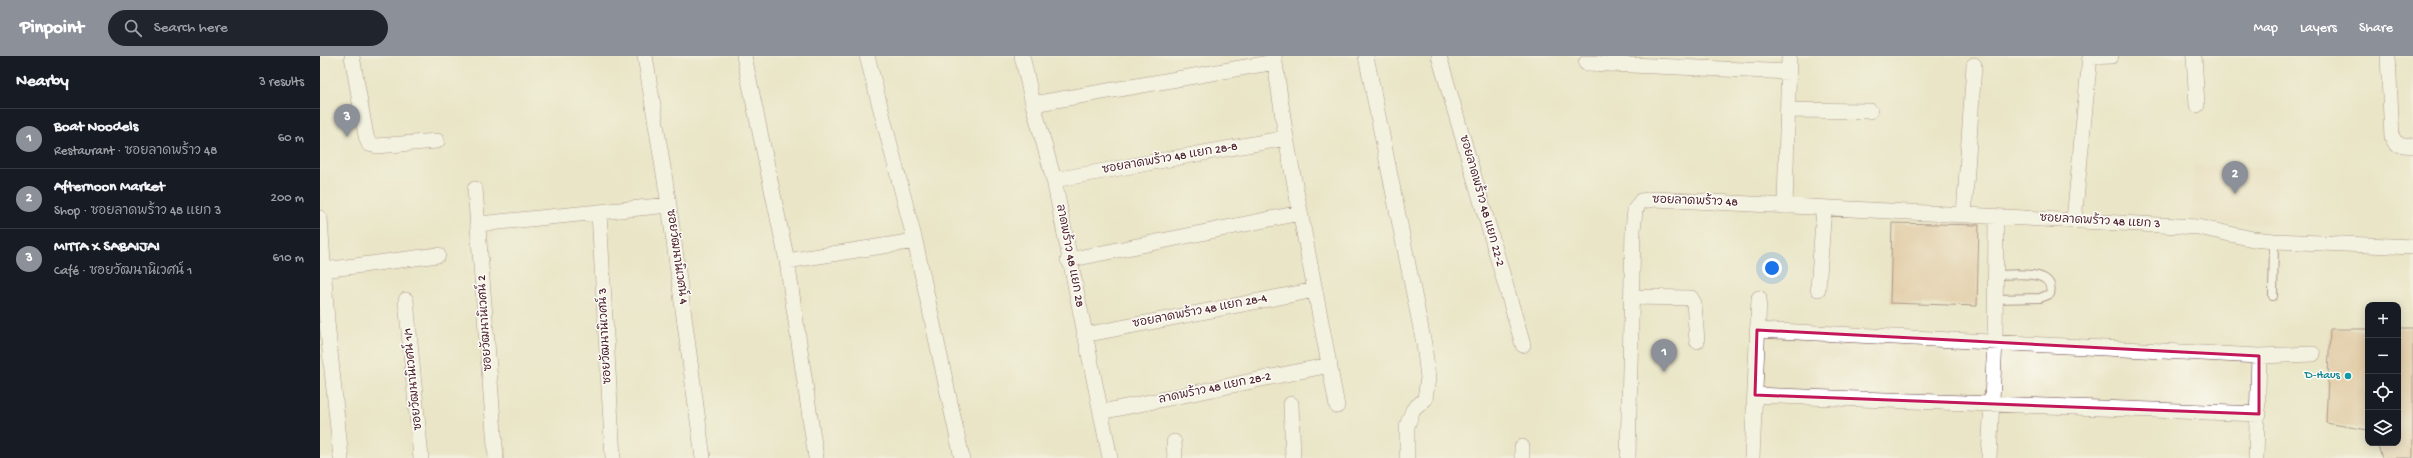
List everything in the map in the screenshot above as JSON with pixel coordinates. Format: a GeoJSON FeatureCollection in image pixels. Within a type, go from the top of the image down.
{"type":"FeatureCollection","features":[{"type":"Feature","properties":{"kind":"street"},"geometry":{"type":"LineString","coordinates":[[352,56],[366,136],[369,144],[377,146],[437,141]]}},
{"type":"Feature","properties":{"kind":"street","name":"ซอยวัฒนานิเวศน์ 4"},"geometry":{"type":"LineString","coordinates":[[646,56],[669,205],[703,458]]}},
{"type":"Feature","properties":{"kind":"street"},"geometry":{"type":"LineString","coordinates":[[744,56],[787,261],[816,458]]}},
{"type":"Feature","properties":{"kind":"street"},"geometry":{"type":"LineString","coordinates":[[867,56],[915,240],[962,458]]}},
{"type":"Feature","properties":{"kind":"street","name":"ลาดพร้าว 48 แยก 28"},"geometry":{"type":"LineString","coordinates":[[1022,56],[1033,104],[1054,180],[1068,260],[1110,458]]}},
{"type":"Feature","properties":{"kind":"street"},"geometry":{"type":"LineString","coordinates":[[1366,56],[1422,336],[1428,378],[1425,398],[1414,410],[1407,426],[1407,458]]}},
{"type":"Feature","properties":{"kind":"street","name":"ซอยลาดพร้าว 48 แยก 22-2"},"geometry":{"type":"LineString","coordinates":[[1439,56],[1523,345]]}},
{"type":"Feature","properties":{"kind":"street"},"geometry":{"type":"LineString","coordinates":[[1785,206],[1789,56]]}},
{"type":"Feature","properties":{"kind":"street"},"geometry":{"type":"LineString","coordinates":[[2074,220],[2090,57],[2111,56]]}},
{"type":"Feature","properties":{"kind":"street"},"geometry":{"type":"LineString","coordinates":[[2194,56],[2197,105]]}},
{"type":"Feature","properties":{"kind":"street"},"geometry":{"type":"LineString","coordinates":[[2388,56],[2392,137],[2396,144],[2413,146]]}},
{"type":"Feature","properties":{"kind":"street"},"geometry":{"type":"LineString","coordinates":[[1033,104],[1275,59],[1286,138],[1337,406]]}},
{"type":"Feature","properties":{"kind":"street"},"geometry":{"type":"LineString","coordinates":[[1586,63],[1789,72]]}},
{"type":"Feature","properties":{"kind":"street"},"geometry":{"type":"LineString","coordinates":[[1964,215],[1974,65]]}},
{"type":"Feature","properties":{"kind":"street"},"geometry":{"type":"LineString","coordinates":[[1788,110],[1870,111]]}},
{"type":"Feature","properties":{"kind":"street","name":"ซอยลาดพร้าว 48 แยก 28-8"},"geometry":{"type":"LineString","coordinates":[[1054,180],[1286,138]]}},
{"type":"Feature","properties":{"kind":"street","name":"ซอยวัฒนานิเวศน์ 2"},"geometry":{"type":"LineString","coordinates":[[475,189],[479,224],[496,458]]}},
{"type":"Feature","properties":{"kind":"street","name":"ซอยลาดพร้าว 48"},"geometry":{"type":"LineString","coordinates":[[1628,458],[1631,297],[1635,210],[1641,201],[1655,199],[1785,206]]}},
{"type":"Feature","properties":{"kind":"street"},"geometry":{"type":"LineString","coordinates":[[479,224],[669,205]]}},
{"type":"Feature","properties":{"kind":"street","name":"ซอยลาดพร้าว 48 แยก 3"},"geometry":{"type":"LineString","coordinates":[[1785,206],[2198,227],[2253,239],[2274,241],[2413,247]]}},
{"type":"Feature","properties":{"kind":"street"},"geometry":{"type":"LineString","coordinates":[[1818,289],[1824,208]]}},
{"type":"Feature","properties":{"kind":"street","name":"ซอยวัฒนานิเวศน์ 3"},"geometry":{"type":"LineString","coordinates":[[599,213],[613,458]]}},
{"type":"Feature","properties":{"kind":"street"},"geometry":{"type":"LineString","coordinates":[[1068,260],[1300,213]]}},
{"type":"Feature","properties":{"kind":"street"},"geometry":{"type":"LineString","coordinates":[[1989,458],[1990,404],[1994,341],[1996,217]]}},
{"type":"Feature","properties":{"kind":"street"},"geometry":{"type":"LineString","coordinates":[[320,218],[324,270],[324,322],[341,458]]}},
{"type":"Feature","properties":{"kind":"street"},"geometry":{"type":"LineString","coordinates":[[787,261],[915,240]]}},
{"type":"Feature","properties":{"kind":"street"},"geometry":{"type":"LineString","coordinates":[[324,270],[438,255]]}},
{"type":"Feature","properties":{"kind":"street","name":"ซอยลาดพร้าว 48 แยก 28-4"},"geometry":{"type":"LineString","coordinates":[[1084,335],[1315,290]]}},
{"type":"Feature","properties":{"kind":"street"},"geometry":{"type":"LineString","coordinates":[[1631,297],[1691,298],[1694,303],[1697,341]]}},
{"type":"Feature","properties":{"kind":"street"},"geometry":{"type":"LineString","coordinates":[[1752,458],[1759,298]]}},
{"type":"Feature","properties":{"kind":"street","name":"ซอยวัฒนานิเวศน์ 1/1"},"geometry":{"type":"LineString","coordinates":[[406,300],[422,458]]}},
{"type":"Feature","properties":{"kind":"street"},"geometry":{"type":"LineString","coordinates":[[1757,330],[1994,341],[2259,356],[2313,354]]}},
{"type":"Feature","properties":{"kind":"street"},"geometry":{"type":"LineString","coordinates":[[2256,458],[2259,414],[2259,356]]}},
{"type":"Feature","properties":{"kind":"street","name":"ลาดพร้าว 48 แยก 28-2"},"geometry":{"type":"LineString","coordinates":[[1100,412],[1330,365]]}},
{"type":"Feature","properties":{"kind":"street"},"geometry":{"type":"LineString","coordinates":[[1755,395],[2259,414]]}},
{"type":"Feature","properties":{"kind":"street"},"geometry":{"type":"LineString","coordinates":[[1291,404],[1293,458]]}},
{"type":"Feature","properties":{"kind":"street"},"geometry":{"type":"LineString","coordinates":[[1174,442],[1175,458]]}},
{"type":"Feature","properties":{"kind":"lane"},"geometry":{"type":"LineString","coordinates":[[2273,296],[2274,241]]}},
{"type":"Feature","properties":{"kind":"lane"},"geometry":{"type":"LineString","coordinates":[[1995,276],[2036,276],[2044,278],[2050,282],[2051,288],[2050,294],[2040,298],[1995,299]]}},
{"type":"Feature","properties":{"kind":"highlighted area"},"geometry":{"type":"Polygon","coordinates":[[[1757,330],[2259,356],[2259,414],[1755,395],[1757,330]]]}},
{"type":"Feature","properties":{"kind":"shaded area"},"geometry":{"type":"Polygon","coordinates":[[[2194,165],[2279,168],[2276,225],[2191,220],[2194,165]]]}},
{"type":"Feature","properties":{"kind":"building"},"geometry":{"type":"Polygon","coordinates":[[[1892,223],[1979,225],[1977,306],[1890,303],[1892,223]]]}},
{"type":"Feature","properties":{"kind":"building"},"geometry":{"type":"Polygon","coordinates":[[[2401,328],[2413,328],[2413,458],[2382,458],[2378,446],[2401,446],[2401,328]]]}},
{"type":"Feature","properties":{"kind":"building","name":"D-Haus"},"geometry":{"type":"Polygon","coordinates":[[[2330,329],[2365,329],[2365,430],[2326,423],[2330,329]]]}},
{"type":"Feature","properties":{"kind":"place","name":"MITTA X SABAIJAI"},"geometry":{"type":"Point","coordinates":[347,137]}},
{"type":"Feature","properties":{"kind":"place","name":"Afternoon Market"},"geometry":{"type":"Point","coordinates":[2235,194]}},
{"type":"Feature","properties":{"kind":"place","name":"Boat Noodels"},"geometry":{"type":"Point","coordinates":[1664,372]}},
{"type":"Feature","properties":{"kind":"place","name":"D-Haus"},"geometry":{"type":"Point","coordinates":[2348,376]}}]}
